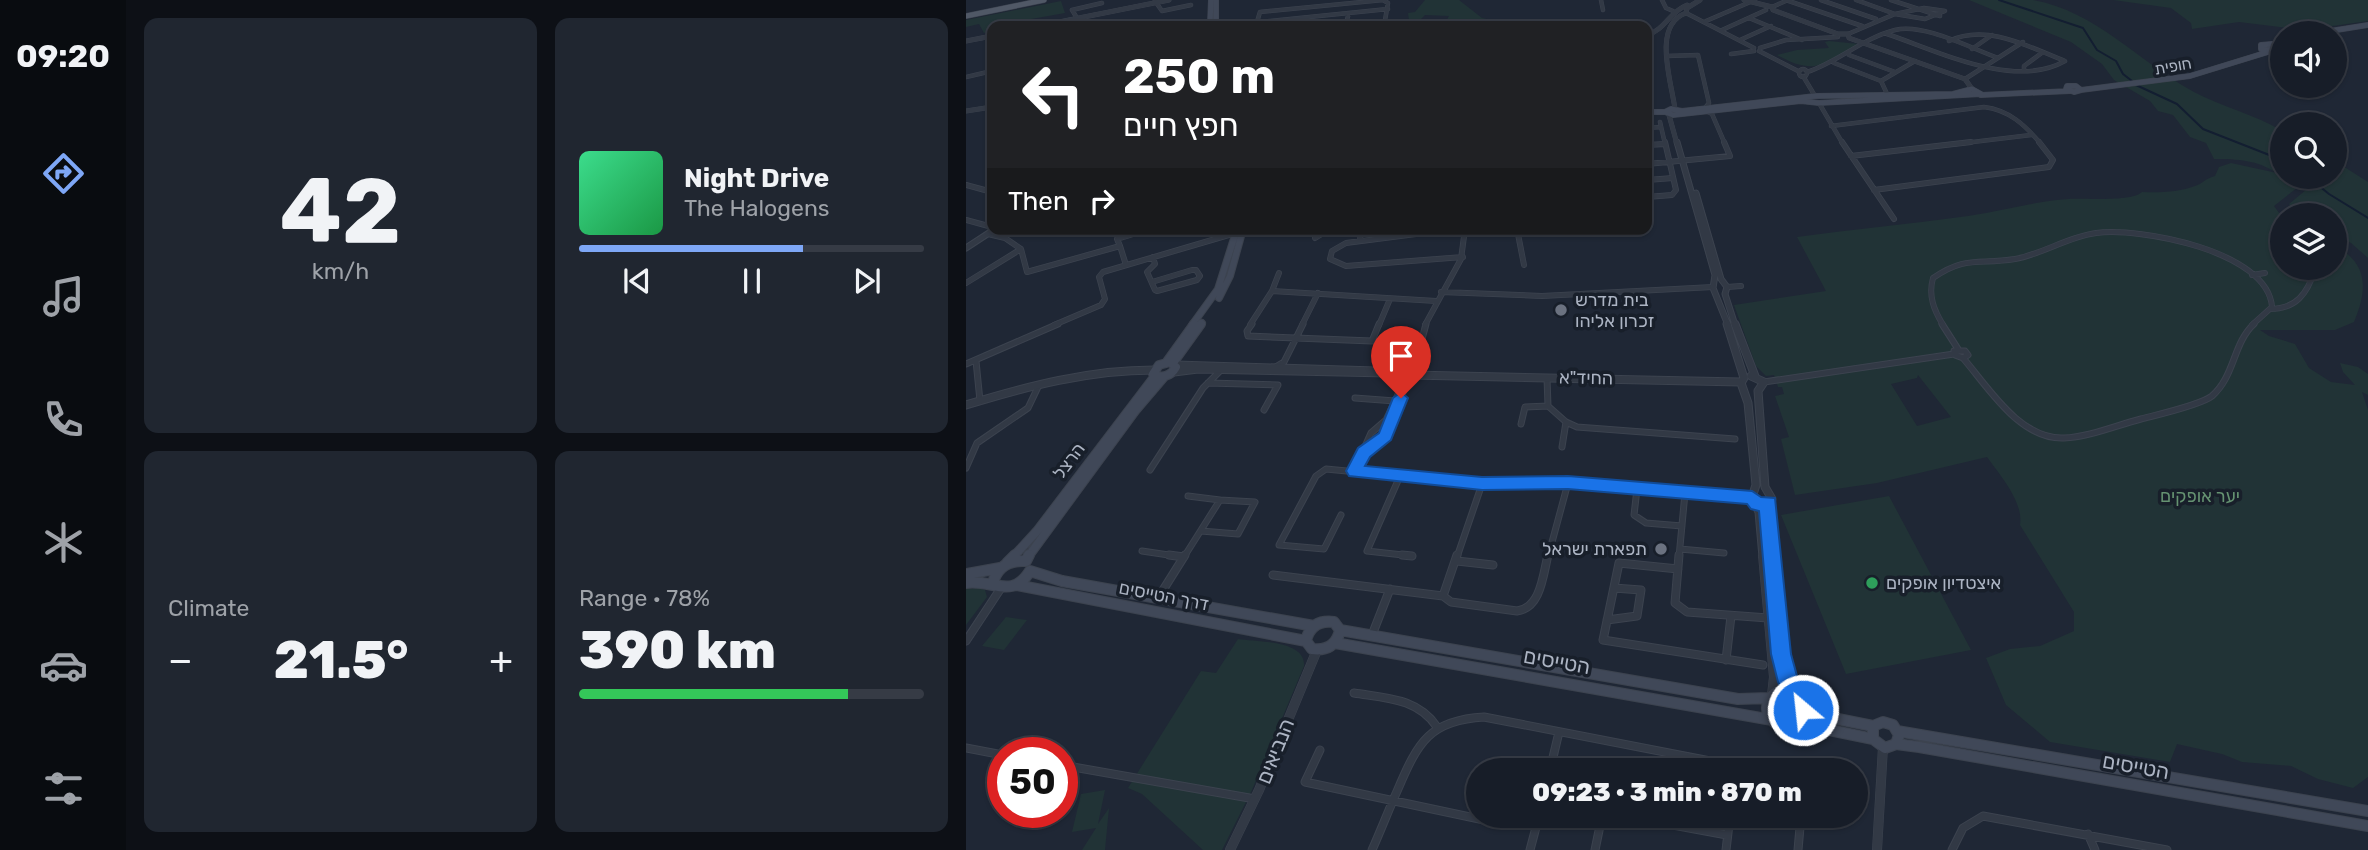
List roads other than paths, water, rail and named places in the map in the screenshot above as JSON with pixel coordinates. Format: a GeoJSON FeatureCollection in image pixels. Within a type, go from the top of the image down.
{"type":"FeatureCollection","features":[{"type":"Feature","properties":{"kind":"main road"},"geometry":{"type":"LineString","coordinates":[[966,16],[1044,0]]}},
{"type":"Feature","properties":{"kind":"main road"},"geometry":{"type":"LineString","coordinates":[[1211,0],[1214,21]]}},
{"type":"Feature","properties":{"kind":"main road"},"geometry":{"type":"LineString","coordinates":[[1214,21],[1216,0]]}},
{"type":"Feature","properties":{"kind":"main road"},"geometry":{"type":"LineString","coordinates":[[2347,29],[2368,26]]}},
{"type":"Feature","properties":{"kind":"main road"},"geometry":{"type":"LineString","coordinates":[[2347,30],[2368,26]]}},
{"type":"Feature","properties":{"kind":"main road"},"geometry":{"type":"LineString","coordinates":[[2270,45],[2262,44],[2260,47],[2265,51],[2270,50]]}},
{"type":"Feature","properties":{"kind":"main road","name":"חופית"},"geometry":{"type":"LineString","coordinates":[[1969,92],[2068,89],[2166,79],[2217,69],[2265,51]]}},
{"type":"Feature","properties":{"kind":"main road"},"geometry":{"type":"LineString","coordinates":[[1652,112],[1711,109],[1812,98],[1823,101],[1969,92]]}},
{"type":"Feature","properties":{"kind":"main road"},"geometry":{"type":"LineString","coordinates":[[1823,101],[1969,92]]}},
{"type":"Feature","properties":{"kind":"main road"},"geometry":{"type":"LineString","coordinates":[[1157,374],[1172,366],[1224,289],[1239,235]]}},
{"type":"Feature","properties":{"kind":"main road"},"geometry":{"type":"LineString","coordinates":[[1157,374],[1172,366]]}},
{"type":"Feature","properties":{"kind":"main road","name":"הרצל"},"geometry":{"type":"LineString","coordinates":[[997,586],[994,575],[1037,531],[1157,374]]}},
{"type":"Feature","properties":{"kind":"main road","name":"הרצל"},"geometry":{"type":"LineString","coordinates":[[1016,585],[1028,566],[1035,545],[1135,411],[1157,374]]}},
{"type":"Feature","properties":{"kind":"main road"},"geometry":{"type":"LineString","coordinates":[[966,574],[1003,566],[1028,566],[1062,581],[1158,599],[1314,626],[1332,621],[1340,630],[1335,643],[1317,650],[1310,648],[1306,641],[1308,632],[1314,626]]}},
{"type":"Feature","properties":{"kind":"main road"},"geometry":{"type":"LineString","coordinates":[[966,583],[1016,585]]}},
{"type":"Feature","properties":{"kind":"main road","name":"דרך הטייסים"},"geometry":{"type":"LineString","coordinates":[[1016,585],[1306,641]]}},
{"type":"Feature","properties":{"kind":"main road","name":"הטייסים"},"geometry":{"type":"LineString","coordinates":[[1340,630],[1738,699],[1770,696]]}},
{"type":"Feature","properties":{"kind":"main road","name":"הטייסים"},"geometry":{"type":"LineString","coordinates":[[1335,643],[1772,720]]}},
{"type":"Feature","properties":{"kind":"main road"},"geometry":{"type":"LineString","coordinates":[[1784,691],[1792,693],[1803,707],[1818,715],[1873,726],[1885,722],[1898,731],[1896,744],[1883,747],[1873,738],[1795,723],[1783,725],[1772,720],[1767,711],[1770,696],[1784,691]]}},
{"type":"Feature","properties":{"kind":"main road"},"geometry":{"type":"LineString","coordinates":[[1795,723],[1801,718],[1803,707]]}},
{"type":"Feature","properties":{"kind":"main road"},"geometry":{"type":"LineString","coordinates":[[1873,726],[1873,738]]}},
{"type":"Feature","properties":{"kind":"main road","name":"הטייסים"},"geometry":{"type":"LineString","coordinates":[[1898,731],[2368,811]]}},
{"type":"Feature","properties":{"kind":"main road","name":"הטייסים"},"geometry":{"type":"LineString","coordinates":[[1896,744],[2368,826]]}},
{"type":"Feature","properties":{"kind":"street"},"geometry":{"type":"LineString","coordinates":[[1063,21],[1169,0]]}},
{"type":"Feature","properties":{"kind":"street"},"geometry":{"type":"LineString","coordinates":[[1601,0],[1603,10]]}},
{"type":"Feature","properties":{"kind":"street"},"geometry":{"type":"LineString","coordinates":[[1663,0],[1666,8],[1706,21],[1798,71],[1807,72],[1834,63],[1899,29],[1912,29],[1998,58]]}},
{"type":"Feature","properties":{"kind":"street"},"geometry":{"type":"LineString","coordinates":[[1698,0],[1679,11],[1659,36],[1672,112],[1720,287],[1751,424],[1754,497],[1774,677],[1770,696]]}},
{"type":"Feature","properties":{"kind":"street"},"geometry":{"type":"LineString","coordinates":[[1773,9],[1787,0],[1862,26]]}},
{"type":"Feature","properties":{"kind":"street"},"geometry":{"type":"LineString","coordinates":[[1821,0],[1876,19]]}},
{"type":"Feature","properties":{"kind":"street"},"geometry":{"type":"LineString","coordinates":[[1856,0],[1921,20],[1940,16],[1945,11],[1938,4]]}},
{"type":"Feature","properties":{"kind":"street"},"geometry":{"type":"LineString","coordinates":[[1891,0],[1940,16]]}},
{"type":"Feature","properties":{"kind":"street"},"geometry":{"type":"LineString","coordinates":[[1257,21],[1260,12],[1386,1],[1388,9],[1385,21]]}},
{"type":"Feature","properties":{"kind":"street"},"geometry":{"type":"LineString","coordinates":[[1706,21],[1750,1],[1838,36]]}},
{"type":"Feature","properties":{"kind":"street"},"geometry":{"type":"LineString","coordinates":[[1849,36],[1862,26],[1913,1]]}},
{"type":"Feature","properties":{"kind":"street"},"geometry":{"type":"LineString","coordinates":[[1153,2],[1162,11],[1191,5]]}},
{"type":"Feature","properties":{"kind":"street"},"geometry":{"type":"LineString","coordinates":[[1077,18],[1072,10],[1102,3]]}},
{"type":"Feature","properties":{"kind":"street"},"geometry":{"type":"LineString","coordinates":[[1266,21],[1388,9]]}},
{"type":"Feature","properties":{"kind":"street"},"geometry":{"type":"LineString","coordinates":[[1722,30],[1766,9]]}},
{"type":"Feature","properties":{"kind":"street"},"geometry":{"type":"LineString","coordinates":[[1347,21],[1349,13]]}},
{"type":"Feature","properties":{"kind":"street"},"geometry":{"type":"LineString","coordinates":[[1060,21],[1077,18]]}},
{"type":"Feature","properties":{"kind":"street"},"geometry":{"type":"LineString","coordinates":[[1749,18],[1802,40]]}},
{"type":"Feature","properties":{"kind":"street"},"geometry":{"type":"LineString","coordinates":[[1740,40],[1770,26]]}},
{"type":"Feature","properties":{"kind":"street"},"geometry":{"type":"LineString","coordinates":[[1886,34],[1999,72],[2051,69],[2064,62],[2062,58],[2023,42],[1992,35],[1966,33],[1949,41]]}},
{"type":"Feature","properties":{"kind":"street"},"geometry":{"type":"LineString","coordinates":[[1652,35],[1659,36]]}},
{"type":"Feature","properties":{"kind":"street"},"geometry":{"type":"LineString","coordinates":[[1972,49],[1992,35]]}},
{"type":"Feature","properties":{"kind":"street"},"geometry":{"type":"LineString","coordinates":[[966,41],[987,36]]}},
{"type":"Feature","properties":{"kind":"street"},"geometry":{"type":"LineString","coordinates":[[1659,36],[1667,56],[1672,112]]}},
{"type":"Feature","properties":{"kind":"street"},"geometry":{"type":"LineString","coordinates":[[1759,50],[1780,41],[1849,36],[1965,79]]}},
{"type":"Feature","properties":{"kind":"street"},"geometry":{"type":"LineString","coordinates":[[1965,79],[2023,42]]}},
{"type":"Feature","properties":{"kind":"street"},"geometry":{"type":"LineString","coordinates":[[1731,54],[1754,49]]}},
{"type":"Feature","properties":{"kind":"street"},"geometry":{"type":"LineString","coordinates":[[2024,71],[2024,66],[2043,52]]}},
{"type":"Feature","properties":{"kind":"street"},"geometry":{"type":"LineString","coordinates":[[1652,164],[1730,156],[1711,109],[1698,55],[1667,56]]}},
{"type":"Feature","properties":{"kind":"street"},"geometry":{"type":"LineString","coordinates":[[1849,55],[1895,72]]}},
{"type":"Feature","properties":{"kind":"street"},"geometry":{"type":"LineString","coordinates":[[1881,81],[1915,61]]}},
{"type":"Feature","properties":{"kind":"street"},"geometry":{"type":"LineString","coordinates":[[1834,63],[1881,81],[1888,96]]}},
{"type":"Feature","properties":{"kind":"street"},"geometry":{"type":"LineString","coordinates":[[1798,71],[1797,73],[1803,76],[1812,98]]}},
{"type":"Feature","properties":{"kind":"street"},"geometry":{"type":"LineString","coordinates":[[966,77],[987,72]]}},
{"type":"Feature","properties":{"kind":"street"},"geometry":{"type":"LineString","coordinates":[[1803,76],[1808,74],[1807,72]]}},
{"type":"Feature","properties":{"kind":"street"},"geometry":{"type":"LineString","coordinates":[[1965,79],[1969,92]]}},
{"type":"Feature","properties":{"kind":"street"},"geometry":{"type":"LineString","coordinates":[[1823,101],[1831,126],[1894,219]]}},
{"type":"Feature","properties":{"kind":"street"},"geometry":{"type":"LineString","coordinates":[[1831,126],[1984,107],[2007,111],[2053,160],[2049,167],[1874,190]]}},
{"type":"Feature","properties":{"kind":"street"},"geometry":{"type":"LineString","coordinates":[[966,111],[987,108]]}},
{"type":"Feature","properties":{"kind":"street"},"geometry":{"type":"LineString","coordinates":[[1652,127],[1660,125],[1675,193],[1652,196]]}},
{"type":"Feature","properties":{"kind":"street"},"geometry":{"type":"LineString","coordinates":[[1851,156],[2031,135]]}},
{"type":"Feature","properties":{"kind":"street"},"geometry":{"type":"LineString","coordinates":[[1652,145],[1665,144]]}},
{"type":"Feature","properties":{"kind":"street"},"geometry":{"type":"LineString","coordinates":[[1652,180],[1673,178]]}},
{"type":"Feature","properties":{"kind":"street"},"geometry":{"type":"LineString","coordinates":[[966,185],[987,191]]}},
{"type":"Feature","properties":{"kind":"street"},"geometry":{"type":"LineString","coordinates":[[966,220],[987,226]]}},
{"type":"Feature","properties":{"kind":"street"},"geometry":{"type":"LineString","coordinates":[[2090,234],[2155,234],[2210,250],[2252,275],[2260,281],[2271,297],[2273,302],[2270,309],[2244,333],[2233,367],[2211,397],[2167,412],[2065,438],[2046,437],[2018,419],[1998,401],[1956,351],[1938,315],[1931,287],[1933,278],[1956,262],[2016,259],[2090,234]]}},
{"type":"Feature","properties":{"kind":"street"},"geometry":{"type":"LineString","coordinates":[[966,248],[987,235]]}},
{"type":"Feature","properties":{"kind":"street"},"geometry":{"type":"LineString","coordinates":[[994,235],[1005,237],[1021,249],[1027,272],[1119,246]]}},
{"type":"Feature","properties":{"kind":"street"},"geometry":{"type":"LineString","coordinates":[[1126,265],[1117,239],[1130,235]]}},
{"type":"Feature","properties":{"kind":"street"},"geometry":{"type":"LineString","coordinates":[[966,364],[1101,305],[1105,299],[1100,274],[1224,235]]}},
{"type":"Feature","properties":{"kind":"street"},"geometry":{"type":"LineString","coordinates":[[1315,238],[1320,235]]}},
{"type":"Feature","properties":{"kind":"street"},"geometry":{"type":"LineString","coordinates":[[1360,235],[1360,241]]}},
{"type":"Feature","properties":{"kind":"street"},"geometry":{"type":"LineString","coordinates":[[1408,235],[1337,246],[1330,259],[1346,267],[1463,257]]}},
{"type":"Feature","properties":{"kind":"street"},"geometry":{"type":"LineString","coordinates":[[1364,453],[1384,438],[1412,372],[1436,301],[1463,257],[1465,235]]}},
{"type":"Feature","properties":{"kind":"street"},"geometry":{"type":"LineString","coordinates":[[1518,235],[1524,265]]}},
{"type":"Feature","properties":{"kind":"street"},"geometry":{"type":"LineString","coordinates":[[966,283],[1021,249]]}},
{"type":"Feature","properties":{"kind":"street"},"geometry":{"type":"LineString","coordinates":[[1152,282],[1192,270],[1196,270],[1200,276],[1160,291],[1154,290],[1147,272],[1155,264],[1153,257]]}},
{"type":"Feature","properties":{"kind":"street"},"geometry":{"type":"LineString","coordinates":[[1279,273],[1272,291],[1247,331],[1248,336],[1294,340],[1372,341],[1390,299]]}},
{"type":"Feature","properties":{"kind":"street"},"geometry":{"type":"LineString","coordinates":[[2252,275],[2265,274]]}},
{"type":"Feature","properties":{"kind":"street"},"geometry":{"type":"LineString","coordinates":[[2270,309],[2291,306],[2305,296],[2311,280]]}},
{"type":"Feature","properties":{"kind":"street"},"geometry":{"type":"LineString","coordinates":[[1441,292],[1542,296],[1625,294],[1741,286]]}},
{"type":"Feature","properties":{"kind":"street"},"geometry":{"type":"LineString","coordinates":[[1720,287],[1744,353],[1755,376],[1764,382],[1956,351]]}},
{"type":"Feature","properties":{"kind":"street"},"geometry":{"type":"LineString","coordinates":[[1272,291],[1436,301]]}},
{"type":"Feature","properties":{"kind":"street"},"geometry":{"type":"LineString","coordinates":[[1285,365],[1294,340],[1318,293]]}},
{"type":"Feature","properties":{"kind":"street"},"geometry":{"type":"LineString","coordinates":[[1354,471],[1375,430],[1386,420],[1402,383],[1402,372],[1415,357]]}},
{"type":"Feature","properties":{"kind":"street"},"geometry":{"type":"LineString","coordinates":[[976,361],[980,401]]}},
{"type":"Feature","properties":{"kind":"street"},"geometry":{"type":"LineString","coordinates":[[1172,366],[1272,368],[1285,365],[1402,372]]}},
{"type":"Feature","properties":{"kind":"street"},"geometry":{"type":"LineString","coordinates":[[1172,366],[1211,372],[1402,372]]}},
{"type":"Feature","properties":{"kind":"street"},"geometry":{"type":"LineString","coordinates":[[966,405],[1040,384],[1107,372],[1157,374]]}},
{"type":"Feature","properties":{"kind":"street"},"geometry":{"type":"LineString","coordinates":[[1150,470],[1208,383],[1211,372]]}},
{"type":"Feature","properties":{"kind":"street","name":"החיד\"א"},"geometry":{"type":"LineString","coordinates":[[1402,372],[1743,383]]}},
{"type":"Feature","properties":{"kind":"street"},"geometry":{"type":"LineString","coordinates":[[1743,383],[1755,376]]}},
{"type":"Feature","properties":{"kind":"street"},"geometry":{"type":"LineString","coordinates":[[1548,378],[1548,406]]}},
{"type":"Feature","properties":{"kind":"street"},"geometry":{"type":"LineString","coordinates":[[1758,391],[1764,382]]}},
{"type":"Feature","properties":{"kind":"street"},"geometry":{"type":"LineString","coordinates":[[1208,383],[1278,385],[1264,410]]}},
{"type":"Feature","properties":{"kind":"street"},"geometry":{"type":"LineString","coordinates":[[1743,383],[1758,391]]}},
{"type":"Feature","properties":{"kind":"street"},"geometry":{"type":"LineString","coordinates":[[966,468],[977,443],[1028,408],[1040,384]]}},
{"type":"Feature","properties":{"kind":"street"},"geometry":{"type":"LineString","coordinates":[[1758,391],[1767,491],[1771,497],[1768,512],[1781,654],[1792,693]]}},
{"type":"Feature","properties":{"kind":"street"},"geometry":{"type":"LineString","coordinates":[[1355,398],[1395,401]]}},
{"type":"Feature","properties":{"kind":"street"},"geometry":{"type":"LineString","coordinates":[[1521,424],[1525,407],[1548,406],[1566,422],[1577,426],[1735,439]]}},
{"type":"Feature","properties":{"kind":"street"},"geometry":{"type":"LineString","coordinates":[[1562,447],[1566,422]]}},
{"type":"Feature","properties":{"kind":"street"},"geometry":{"type":"LineString","coordinates":[[1375,430],[1386,432]]}},
{"type":"Feature","properties":{"kind":"street"},"geometry":{"type":"LineString","coordinates":[[1370,438],[1379,440]]}},
{"type":"Feature","properties":{"kind":"street"},"geometry":{"type":"LineString","coordinates":[[966,443],[977,443]]}},
{"type":"Feature","properties":{"kind":"street"},"geometry":{"type":"LineString","coordinates":[[1341,515],[1324,549],[1279,545],[1316,476],[1331,469],[1482,484],[1568,483],[1685,494],[1754,497],[1767,491]]}},
{"type":"Feature","properties":{"kind":"street"},"geometry":{"type":"LineString","coordinates":[[1401,476],[1367,551],[1412,556]]}},
{"type":"Feature","properties":{"kind":"street"},"geometry":{"type":"LineString","coordinates":[[1273,575],[1443,596],[1451,602],[1525,610],[1535,601],[1568,483]]}},
{"type":"Feature","properties":{"kind":"street"},"geometry":{"type":"LineString","coordinates":[[1443,596],[1482,484]]}},
{"type":"Feature","properties":{"kind":"street"},"geometry":{"type":"LineString","coordinates":[[1637,489],[1634,515],[1646,523],[1682,526]]}},
{"type":"Feature","properties":{"kind":"street"},"geometry":{"type":"LineString","coordinates":[[1685,494],[1675,603],[1687,612],[1768,618]]}},
{"type":"Feature","properties":{"kind":"street"},"geometry":{"type":"LineString","coordinates":[[1188,496],[1255,502],[1238,534],[1201,531]]}},
{"type":"Feature","properties":{"kind":"street"},"geometry":{"type":"LineString","coordinates":[[1754,497],[1764,505],[1769,503]]}},
{"type":"Feature","properties":{"kind":"street"},"geometry":{"type":"LineString","coordinates":[[1158,599],[1220,500]]}},
{"type":"Feature","properties":{"kind":"street"},"geometry":{"type":"LineString","coordinates":[[1680,549],[1724,554]]}},
{"type":"Feature","properties":{"kind":"street"},"geometry":{"type":"LineString","coordinates":[[1142,551],[1184,557]]}},
{"type":"Feature","properties":{"kind":"street"},"geometry":{"type":"LineString","coordinates":[[1457,561],[1493,565]]}},
{"type":"Feature","properties":{"kind":"street"},"geometry":{"type":"LineString","coordinates":[[1678,569],[1619,563],[1603,640],[1763,665]]}},
{"type":"Feature","properties":{"kind":"street"},"geometry":{"type":"LineString","coordinates":[[966,641],[997,586]]}},
{"type":"Feature","properties":{"kind":"street"},"geometry":{"type":"LineString","coordinates":[[1371,637],[1390,589]]}},
{"type":"Feature","properties":{"kind":"street"},"geometry":{"type":"LineString","coordinates":[[1607,620],[1637,616],[1641,590],[1614,589]]}},
{"type":"Feature","properties":{"kind":"street"},"geometry":{"type":"LineString","coordinates":[[1726,660],[1731,616]]}},
{"type":"Feature","properties":{"kind":"street","name":"הנביאים"},"geometry":{"type":"LineString","coordinates":[[1230,850],[1255,799],[1317,650]]}},
{"type":"Feature","properties":{"kind":"street"},"geometry":{"type":"LineString","coordinates":[[1354,693],[1414,704],[1425,710],[1437,727]]}},
{"type":"Feature","properties":{"kind":"street"},"geometry":{"type":"LineString","coordinates":[[1372,850],[1421,740],[1437,727],[1461,719],[1485,718],[1687,758]]}},
{"type":"Feature","properties":{"kind":"street"},"geometry":{"type":"LineString","coordinates":[[1553,758],[1559,732]]}},
{"type":"Feature","properties":{"kind":"street"},"geometry":{"type":"LineString","coordinates":[[1877,850],[1883,747]]}},
{"type":"Feature","properties":{"kind":"street"},"geometry":{"type":"LineString","coordinates":[[966,748],[987,752]]}},
{"type":"Feature","properties":{"kind":"street"},"geometry":{"type":"LineString","coordinates":[[1320,750],[1306,782],[1466,816]]}},
{"type":"Feature","properties":{"kind":"street"},"geometry":{"type":"LineString","coordinates":[[1078,768],[1255,799]]}},
{"type":"Feature","properties":{"kind":"street"},"geometry":{"type":"LineString","coordinates":[[1952,850],[1955,839],[1967,822],[1983,816],[2162,849]]}},
{"type":"Feature","properties":{"kind":"street"},"geometry":{"type":"LineString","coordinates":[[1530,850],[1536,828]]}},
{"type":"Feature","properties":{"kind":"street"},"geometry":{"type":"LineString","coordinates":[[1595,850],[1600,828]]}},
{"type":"Feature","properties":{"kind":"street"},"geometry":{"type":"LineString","coordinates":[[1689,828],[1727,835]]}},
{"type":"Feature","properties":{"kind":"street"},"geometry":{"type":"LineString","coordinates":[[1726,850],[1728,828]]}},
{"type":"Feature","properties":{"kind":"street"},"geometry":{"type":"LineString","coordinates":[[1798,850],[1800,828]]}},
{"type":"Feature","properties":{"kind":"street"},"geometry":{"type":"LineString","coordinates":[[2088,834],[2095,850]]}},
{"type":"Feature","properties":{"kind":"waterway"},"geometry":{"type":"LineString","coordinates":[[1999,0],[2083,28],[2097,50],[2116,61],[2123,74],[2132,81]]}},
{"type":"Feature","properties":{"kind":"waterway"},"geometry":{"type":"LineString","coordinates":[[2136,85],[2177,104],[2203,129],[2270,155]]}},
{"type":"Feature","properties":{"kind":"waterway"},"geometry":{"type":"LineString","coordinates":[[2323,189],[2368,218]]}},
{"type":"Feature","properties":{"kind":"place","name":"בית מדרש זכרון אליהו"},"geometry":{"type":"Point","coordinates":[1561,310]}},
{"type":"Feature","properties":{"kind":"place","name":"תפארת ישראל"},"geometry":{"type":"Point","coordinates":[1661,549]}},
{"type":"Feature","properties":{"kind":"place","name":"איצטדיון אופקים"},"geometry":{"type":"Point","coordinates":[1872,583]}},
{"type":"Feature","properties":{"kind":"park label","name":"יער אופקים"},"geometry":{"type":"Point","coordinates":[2200,496]}}]}
